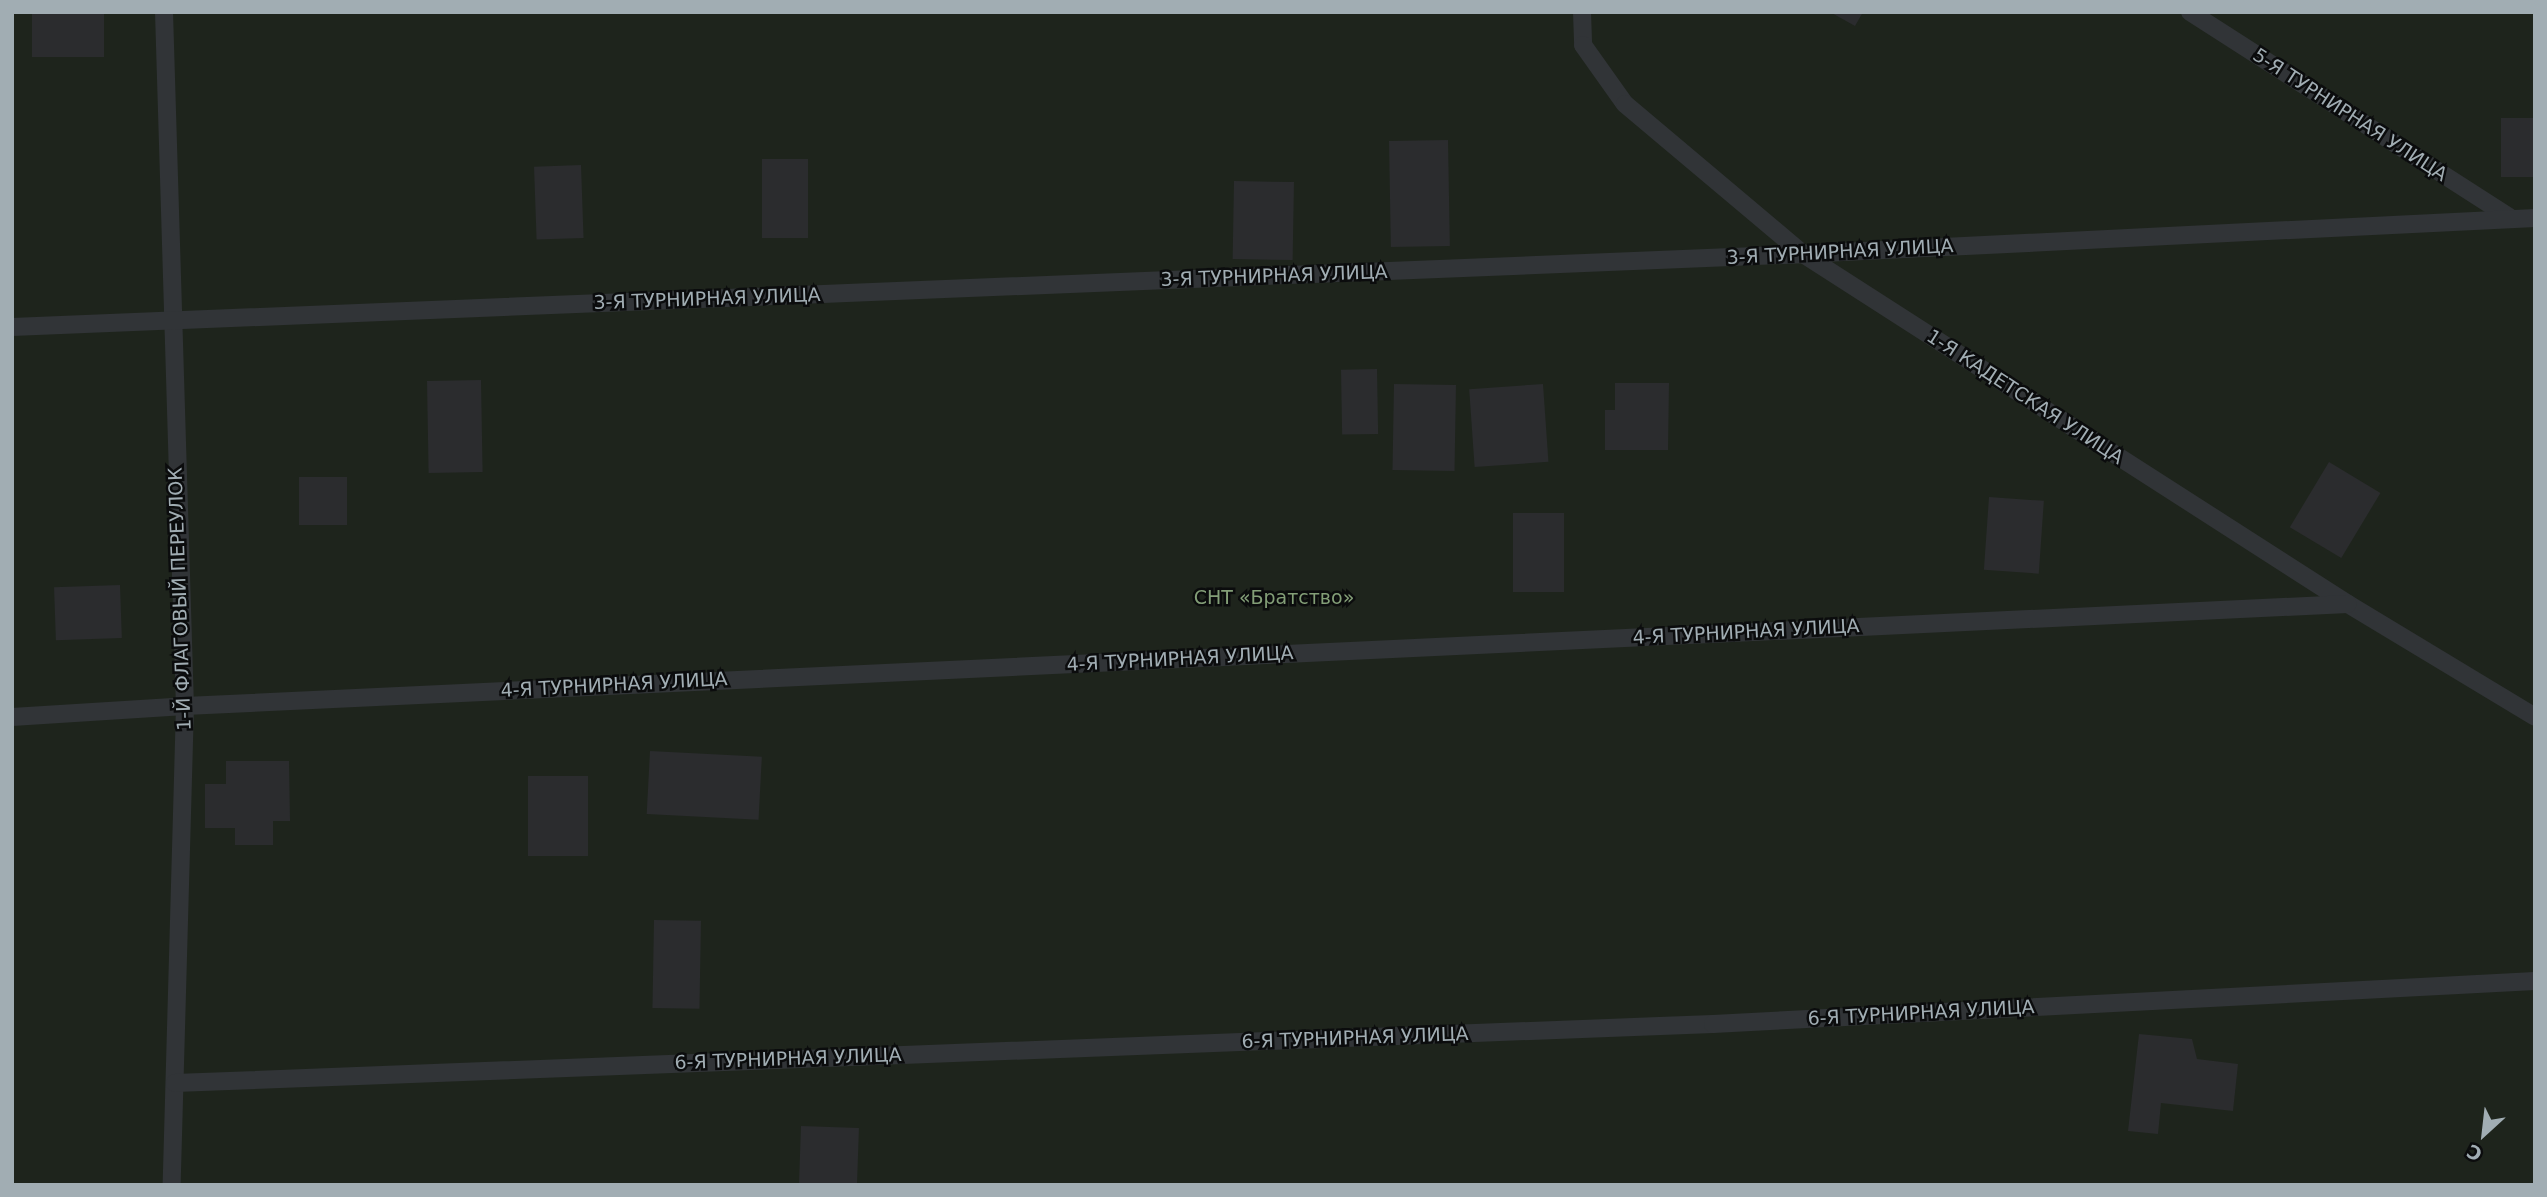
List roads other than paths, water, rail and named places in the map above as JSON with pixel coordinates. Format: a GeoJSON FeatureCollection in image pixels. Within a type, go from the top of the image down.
{"type":"FeatureCollection","features":[{"type":"Feature","properties":{"kind":"lane","name":"1-Й ФЛАГОВЫЙ ПЕРЕУЛОК"},"geometry":{"type":"LineString","coordinates":[[164,12],[171,321],[185,706],[172,1185]]}},
{"type":"Feature","properties":{"kind":"lane","name":"1-Я КАДЕТСКАЯ УЛИЦА"},"geometry":{"type":"LineString","coordinates":[[1582,12],[1583,45],[1625,104],[1803,254],[2348,604],[2535,717]]}},
{"type":"Feature","properties":{"kind":"lane","name":"5-Я ТУРНИРНАЯ УЛИЦА"},"geometry":{"type":"LineString","coordinates":[[2190,12],[2509,217]]}},
{"type":"Feature","properties":{"kind":"lane","name":"3-Я ТУРНИРНАЯ УЛИЦА"},"geometry":{"type":"LineString","coordinates":[[12,327],[1803,254],[2509,217],[2535,218]]}},
{"type":"Feature","properties":{"kind":"lane","name":"4-Я ТУРНИРНАЯ УЛИЦА"},"geometry":{"type":"LineString","coordinates":[[12,716],[2348,604]]}},
{"type":"Feature","properties":{"kind":"lane","name":"6-Я ТУРНИРНАЯ УЛИЦА"},"geometry":{"type":"LineString","coordinates":[[175,1083],[1713,1024],[2535,981]]}},
{"type":"Feature","properties":{"kind":"park label","name":"СНТ «Братство»"},"geometry":{"type":"Point","coordinates":[1274,598]}}]}
